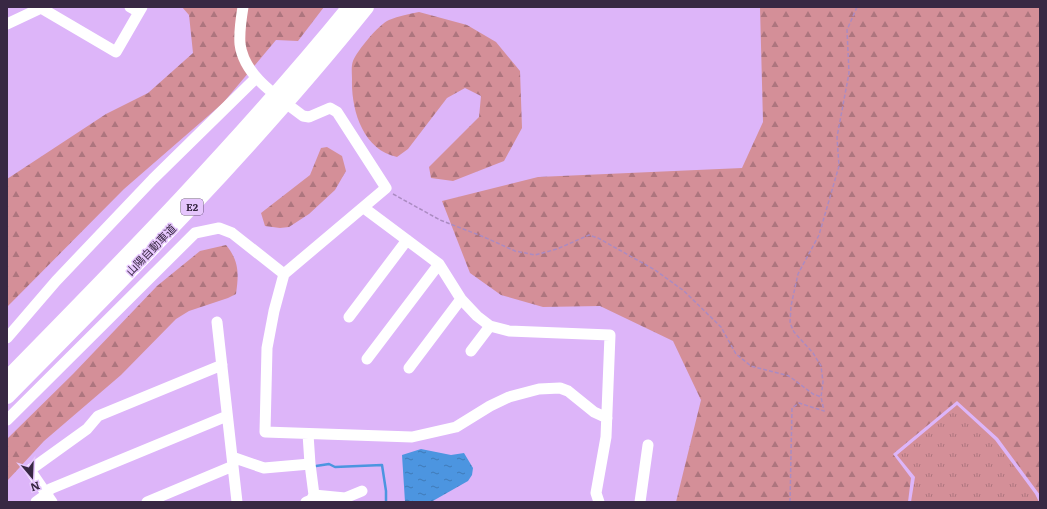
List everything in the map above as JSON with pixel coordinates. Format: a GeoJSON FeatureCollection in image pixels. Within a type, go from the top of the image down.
{"type":"FeatureCollection","features":[{"type":"Feature","properties":{"kind":"highway","name":"山陽自動車道"},"geometry":{"type":"LineString","coordinates":[[7,379],[175,207],[260,113],[350,7]]}},
{"type":"Feature","properties":{"kind":"highway","name":"山陽自動車道"},"geometry":{"type":"LineString","coordinates":[[7,396],[178,221],[270,120],[366,7]]}},
{"type":"Feature","properties":{"kind":"street"},"geometry":{"type":"LineString","coordinates":[[243,7],[240,45],[245,58],[258,80],[303,116],[309,116],[330,108],[337,112],[386,188],[284,274],[274,311],[267,348],[265,432],[412,437],[456,427],[490,406],[509,397],[539,389],[560,388],[568,391],[594,412],[607,418]]}},
{"type":"Feature","properties":{"kind":"street"},"geometry":{"type":"LineString","coordinates":[[7,24],[41,8],[116,52],[137,9]]}},
{"type":"Feature","properties":{"kind":"street"},"geometry":{"type":"LineString","coordinates":[[7,338],[56,281],[148,185],[258,80]]}},
{"type":"Feature","properties":{"kind":"street"},"geometry":{"type":"LineString","coordinates":[[364,208],[439,264],[461,299],[477,316],[490,326],[509,331],[610,335],[606,437],[596,493],[599,502]]}},
{"type":"Feature","properties":{"kind":"street"},"geometry":{"type":"LineString","coordinates":[[7,420],[195,233],[219,228],[232,233],[284,274]]}},
{"type":"Feature","properties":{"kind":"street"},"geometry":{"type":"LineString","coordinates":[[349,317],[407,240]]}},
{"type":"Feature","properties":{"kind":"street"},"geometry":{"type":"LineString","coordinates":[[367,359],[439,264]]}},
{"type":"Feature","properties":{"kind":"street"},"geometry":{"type":"LineString","coordinates":[[409,368],[461,299]]}},
{"type":"Feature","properties":{"kind":"street"},"geometry":{"type":"LineString","coordinates":[[217,322],[233,462],[236,502]]}},
{"type":"Feature","properties":{"kind":"street"},"geometry":{"type":"LineString","coordinates":[[471,351],[490,326]]}},
{"type":"Feature","properties":{"kind":"street"},"geometry":{"type":"LineString","coordinates":[[50,498],[30,470],[87,429],[98,416],[222,365]]}},
{"type":"Feature","properties":{"kind":"street"},"geometry":{"type":"LineString","coordinates":[[50,498],[50,489],[227,416]]}},
{"type":"Feature","properties":{"kind":"street"},"geometry":{"type":"LineString","coordinates":[[308,434],[310,498],[345,498],[362,491]]}},
{"type":"Feature","properties":{"kind":"street"},"geometry":{"type":"LineString","coordinates":[[640,502],[648,445]]}},
{"type":"Feature","properties":{"kind":"street"},"geometry":{"type":"LineString","coordinates":[[147,502],[233,462],[264,468],[310,464]]}},
{"type":"Feature","properties":{"kind":"street"},"geometry":{"type":"LineString","coordinates":[[36,502],[50,498]]}},
{"type":"Feature","properties":{"kind":"path"},"geometry":{"type":"LineString","coordinates":[[790,502],[792,408],[799,403],[824,411],[821,397],[823,382],[821,366],[813,353],[794,332],[790,323],[791,306],[798,274],[819,236],[839,166],[837,138],[849,73],[847,30],[857,7]]}},
{"type":"Feature","properties":{"kind":"path"},"geometry":{"type":"LineString","coordinates":[[386,188],[392,194],[440,220],[515,251],[535,256],[557,249],[589,235],[598,238],[655,270],[684,291],[721,327],[736,354],[751,366],[788,376],[813,394],[821,397]]}},
{"type":"Feature","properties":{"kind":"green space"},"geometry":{"type":"Polygon","coordinates":[[[182,7],[324,7],[298,41],[276,40],[223,103],[124,189],[7,307],[7,179],[106,114],[148,93],[193,53],[189,15],[182,7]]]}},
{"type":"Feature","properties":{"kind":"green space"},"geometry":{"type":"Polygon","coordinates":[[[760,7],[1040,7],[1040,495],[998,438],[957,401],[893,454],[911,478],[908,502],[676,502],[701,400],[673,341],[600,306],[543,307],[501,295],[470,273],[442,201],[538,177],[742,168],[763,122],[760,7]]]}},
{"type":"Feature","properties":{"kind":"green space"},"geometry":{"type":"Polygon","coordinates":[[[419,12],[467,25],[496,42],[520,71],[522,128],[504,161],[453,181],[431,178],[429,167],[479,117],[481,96],[465,88],[447,98],[408,149],[397,157],[385,153],[375,146],[361,127],[354,103],[352,91],[352,65],[359,51],[374,32],[385,22],[396,17],[419,12]]]}},
{"type":"Feature","properties":{"kind":"green space"},"geometry":{"type":"Polygon","coordinates":[[[327,147],[342,156],[346,171],[335,190],[309,214],[289,227],[280,228],[265,226],[261,213],[310,175],[321,148],[327,147]]]}},
{"type":"Feature","properties":{"kind":"green space"},"geometry":{"type":"Polygon","coordinates":[[[226,245],[236,262],[238,280],[236,294],[189,311],[176,319],[121,375],[44,441],[7,481],[7,439],[73,374],[157,286],[200,251],[226,245]]]}},
{"type":"Feature","properties":{"kind":"green space"},"geometry":{"type":"Polygon","coordinates":[[[957,405],[995,440],[1035,494],[1039,502],[911,502],[915,477],[897,455],[957,405]]]}},
{"type":"Feature","properties":{"kind":"water"},"geometry":{"type":"Polygon","coordinates":[[[421,449],[451,455],[464,453],[473,468],[472,475],[468,481],[431,502],[405,502],[402,455],[421,449]]]}},
{"type":"Feature","properties":{"kind":"waterway"},"geometry":{"type":"LineString","coordinates":[[316,466],[329,464],[335,467],[382,465],[386,502]]}}]}
